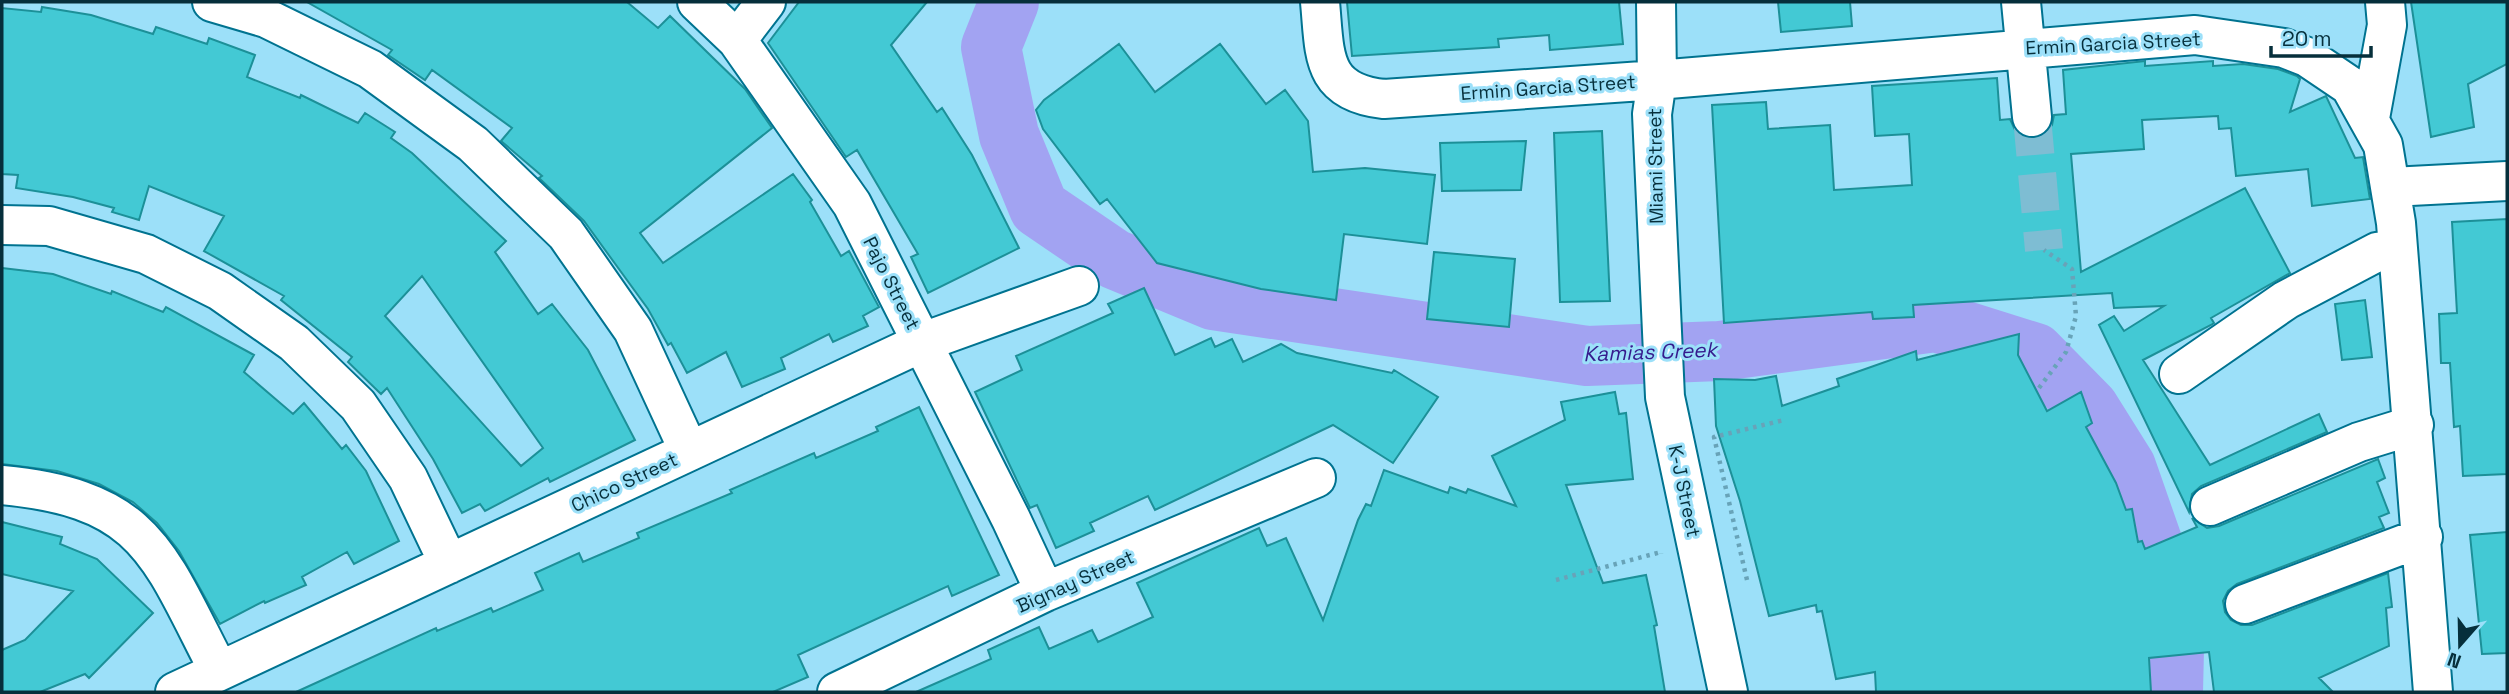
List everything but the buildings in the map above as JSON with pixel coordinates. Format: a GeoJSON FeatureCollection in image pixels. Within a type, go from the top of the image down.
{"type":"FeatureCollection","features":[{"type":"Feature","properties":{"kind":"street"},"geometry":{"type":"LineString","coordinates":[[212,2],[266,18],[370,69],[473,144],[573,245],[633,330],[689,452]]}},
{"type":"Feature","properties":{"kind":"street","name":"Pajo Street"},"geometry":{"type":"LineString","coordinates":[[697,2],[737,40],[852,204],[923,341],[1045,592]]}},
{"type":"Feature","properties":{"kind":"street"},"geometry":{"type":"LineString","coordinates":[[737,40],[766,2]]}},
{"type":"Feature","properties":{"kind":"street","name":"Ermin Garcia Street"},"geometry":{"type":"LineString","coordinates":[[1320,2],[1325,58],[1330,74],[1362,96],[1384,99],[1657,80],[2195,35],[2284,48],[2307,57],[2350,86],[2383,145],[2391,187],[2414,425],[2433,692]]}},
{"type":"Feature","properties":{"kind":"street","name":"Miami Street"},"geometry":{"type":"LineString","coordinates":[[1656,2],[1657,80],[1652,114],[1658,288]]}},
{"type":"Feature","properties":{"kind":"street"},"geometry":{"type":"LineString","coordinates":[[2021,2],[2032,117]]}},
{"type":"Feature","properties":{"kind":"street"},"geometry":{"type":"LineString","coordinates":[[2370,118],[2387,25],[2385,2]]}},
{"type":"Feature","properties":{"kind":"street"},"geometry":{"type":"LineString","coordinates":[[2391,187],[2507,181]]}},
{"type":"Feature","properties":{"kind":"street"},"geometry":{"type":"LineString","coordinates":[[2,225],[49,226],[146,254],[220,291],[294,343],[358,405],[408,478],[449,564]]}},
{"type":"Feature","properties":{"kind":"street"},"geometry":{"type":"LineString","coordinates":[[2179,374],[2286,300],[2377,252],[2396,250]]}},
{"type":"Feature","properties":{"kind":"street","name":"Chico Street"},"geometry":{"type":"LineString","coordinates":[[175,692],[923,341],[1079,286]]}},
{"type":"Feature","properties":{"kind":"street","name":"K-J Street"},"geometry":{"type":"LineString","coordinates":[[1658,288],[1665,397],[1728,692]]}},
{"type":"Feature","properties":{"kind":"street"},"geometry":{"type":"LineString","coordinates":[[2210,506],[2359,442],[2414,425]]}},
{"type":"Feature","properties":{"kind":"street","name":"Bignay Street"},"geometry":{"type":"LineString","coordinates":[[837,692],[1045,592],[1316,478]]}},
{"type":"Feature","properties":{"kind":"street"},"geometry":{"type":"LineString","coordinates":[[2,485],[36,488],[80,499],[120,517],[146,540],[164,566],[219,671]]}},
{"type":"Feature","properties":{"kind":"street"},"geometry":{"type":"LineString","coordinates":[[2245,604],[2423,537]]}},
{"type":"Feature","properties":{"kind":"path"},"geometry":{"type":"LineString","coordinates":[[2039,388],[2066,352],[2076,316],[2072,269],[2044,250]]}},
{"type":"Feature","properties":{"kind":"path"},"geometry":{"type":"LineString","coordinates":[[1747,580],[1714,437],[1784,420]]}},
{"type":"Feature","properties":{"kind":"path"},"geometry":{"type":"LineString","coordinates":[[1556,580],[1661,552],[1664,565]]}},
{"type":"Feature","properties":{"kind":"waterway","name":"Kamias Creek"},"geometry":{"type":"LineString","coordinates":[[1009,2],[991,47],[1009,135],[1039,208],[1114,259],[1213,300],[1587,356],[1720,351],[1936,322],[2035,353],[2089,408],[2126,467],[2175,607],[2173,692]]}},
{"type":"Feature","properties":{"kind":"tunnel"},"geometry":{"type":"LineString","coordinates":[[2032,117],[2044,250]]}}]}
